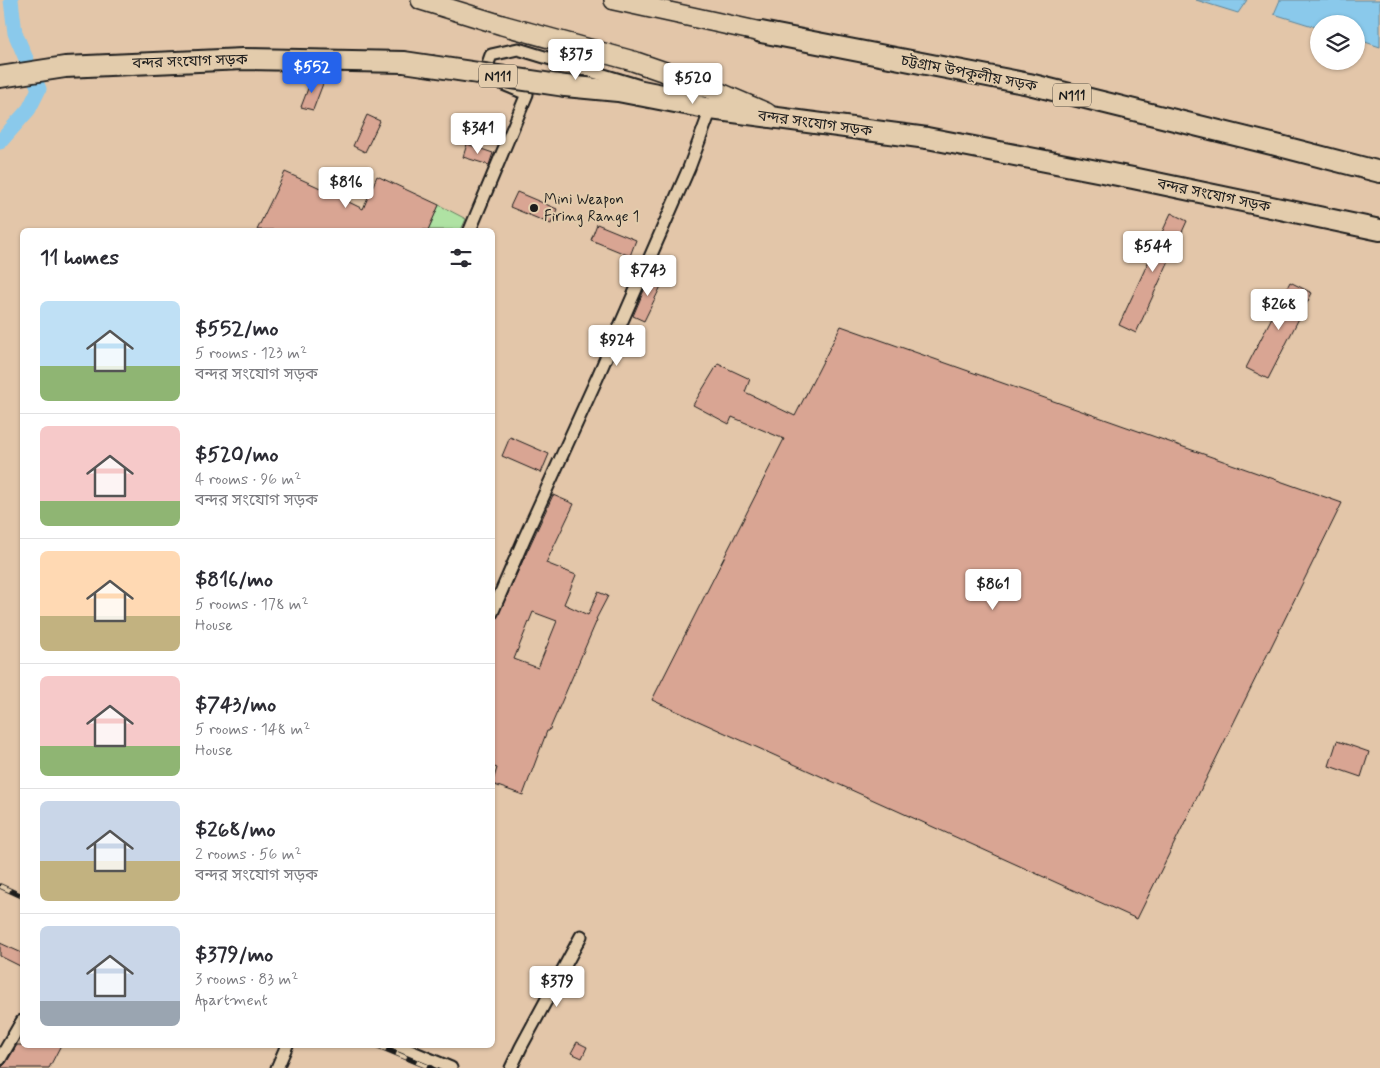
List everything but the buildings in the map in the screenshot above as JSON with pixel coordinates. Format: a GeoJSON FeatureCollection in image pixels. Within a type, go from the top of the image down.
{"type":"FeatureCollection","features":[{"type":"Feature","properties":{"kind":"highway","name":"চট্টগ্রাম উপকূলীয় সড়ক"},"geometry":{"type":"LineString","coordinates":[[761,32],[1028,84],[1380,172]]}},
{"type":"Feature","properties":{"kind":"highway","name":"বন্দর সংযোগ সড়ক"},"geometry":{"type":"LineString","coordinates":[[2,77],[65,67],[243,58],[404,62],[565,86],[713,100],[778,118],[927,138],[1133,178],[1380,230]]}},
{"type":"Feature","properties":{"kind":"main road"},"geometry":{"type":"LineString","coordinates":[[421,0],[502,25],[633,61],[697,83],[713,100]]}},
{"type":"Feature","properties":{"kind":"main road","name":"চট্টগ্রাম উপকূলীয় সড়ক"},"geometry":{"type":"LineString","coordinates":[[614,0],[761,32]]}},
{"type":"Feature","properties":{"kind":"street"},"geometry":{"type":"LineString","coordinates":[[471,228],[527,94],[508,85],[488,80],[486,69],[491,55],[518,50],[622,81],[713,100],[685,177],[495,606]]}},
{"type":"Feature","properties":{"kind":"street"},"geometry":{"type":"LineString","coordinates":[[664,72],[674,83],[670,92]]}},
{"type":"Feature","properties":{"kind":"street"},"geometry":{"type":"LineString","coordinates":[[512,1068],[521,1047],[581,936]]}},
{"type":"Feature","properties":{"kind":"street"},"geometry":{"type":"LineString","coordinates":[[0,1059],[20,1024]]}},
{"type":"Feature","properties":{"kind":"street"},"geometry":{"type":"LineString","coordinates":[[277,1068],[286,1048]]}},
{"type":"Feature","properties":{"kind":"street"},"geometry":{"type":"LineString","coordinates":[[403,1048],[451,1068]]}},
{"type":"Feature","properties":{"kind":"green space"},"geometry":{"type":"Polygon","coordinates":[[[439,205],[466,219],[462,228],[429,228],[439,205]]]}},
{"type":"Feature","properties":{"kind":"water"},"geometry":{"type":"Polygon","coordinates":[[[1196,0],[1247,0],[1238,13],[1196,0]]]}},
{"type":"Feature","properties":{"kind":"water"},"geometry":{"type":"Polygon","coordinates":[[[1280,0],[1380,0],[1380,47],[1365,42],[1365,15],[1310,15],[1310,25],[1274,14],[1280,0]]]}},
{"type":"Feature","properties":{"kind":"waterway"},"geometry":{"type":"LineString","coordinates":[[0,142],[29,109],[39,89],[15,33],[11,0]]}},
{"type":"Feature","properties":{"kind":"railway"},"geometry":{"type":"LineString","coordinates":[[0,886],[20,895]]}},
{"type":"Feature","properties":{"kind":"railway"},"geometry":{"type":"LineString","coordinates":[[383,1048],[431,1068]]}},
{"type":"Feature","properties":{"kind":"place","name":"Mini Weapon Firing Range 1"},"geometry":{"type":"Point","coordinates":[534,208]}}]}
